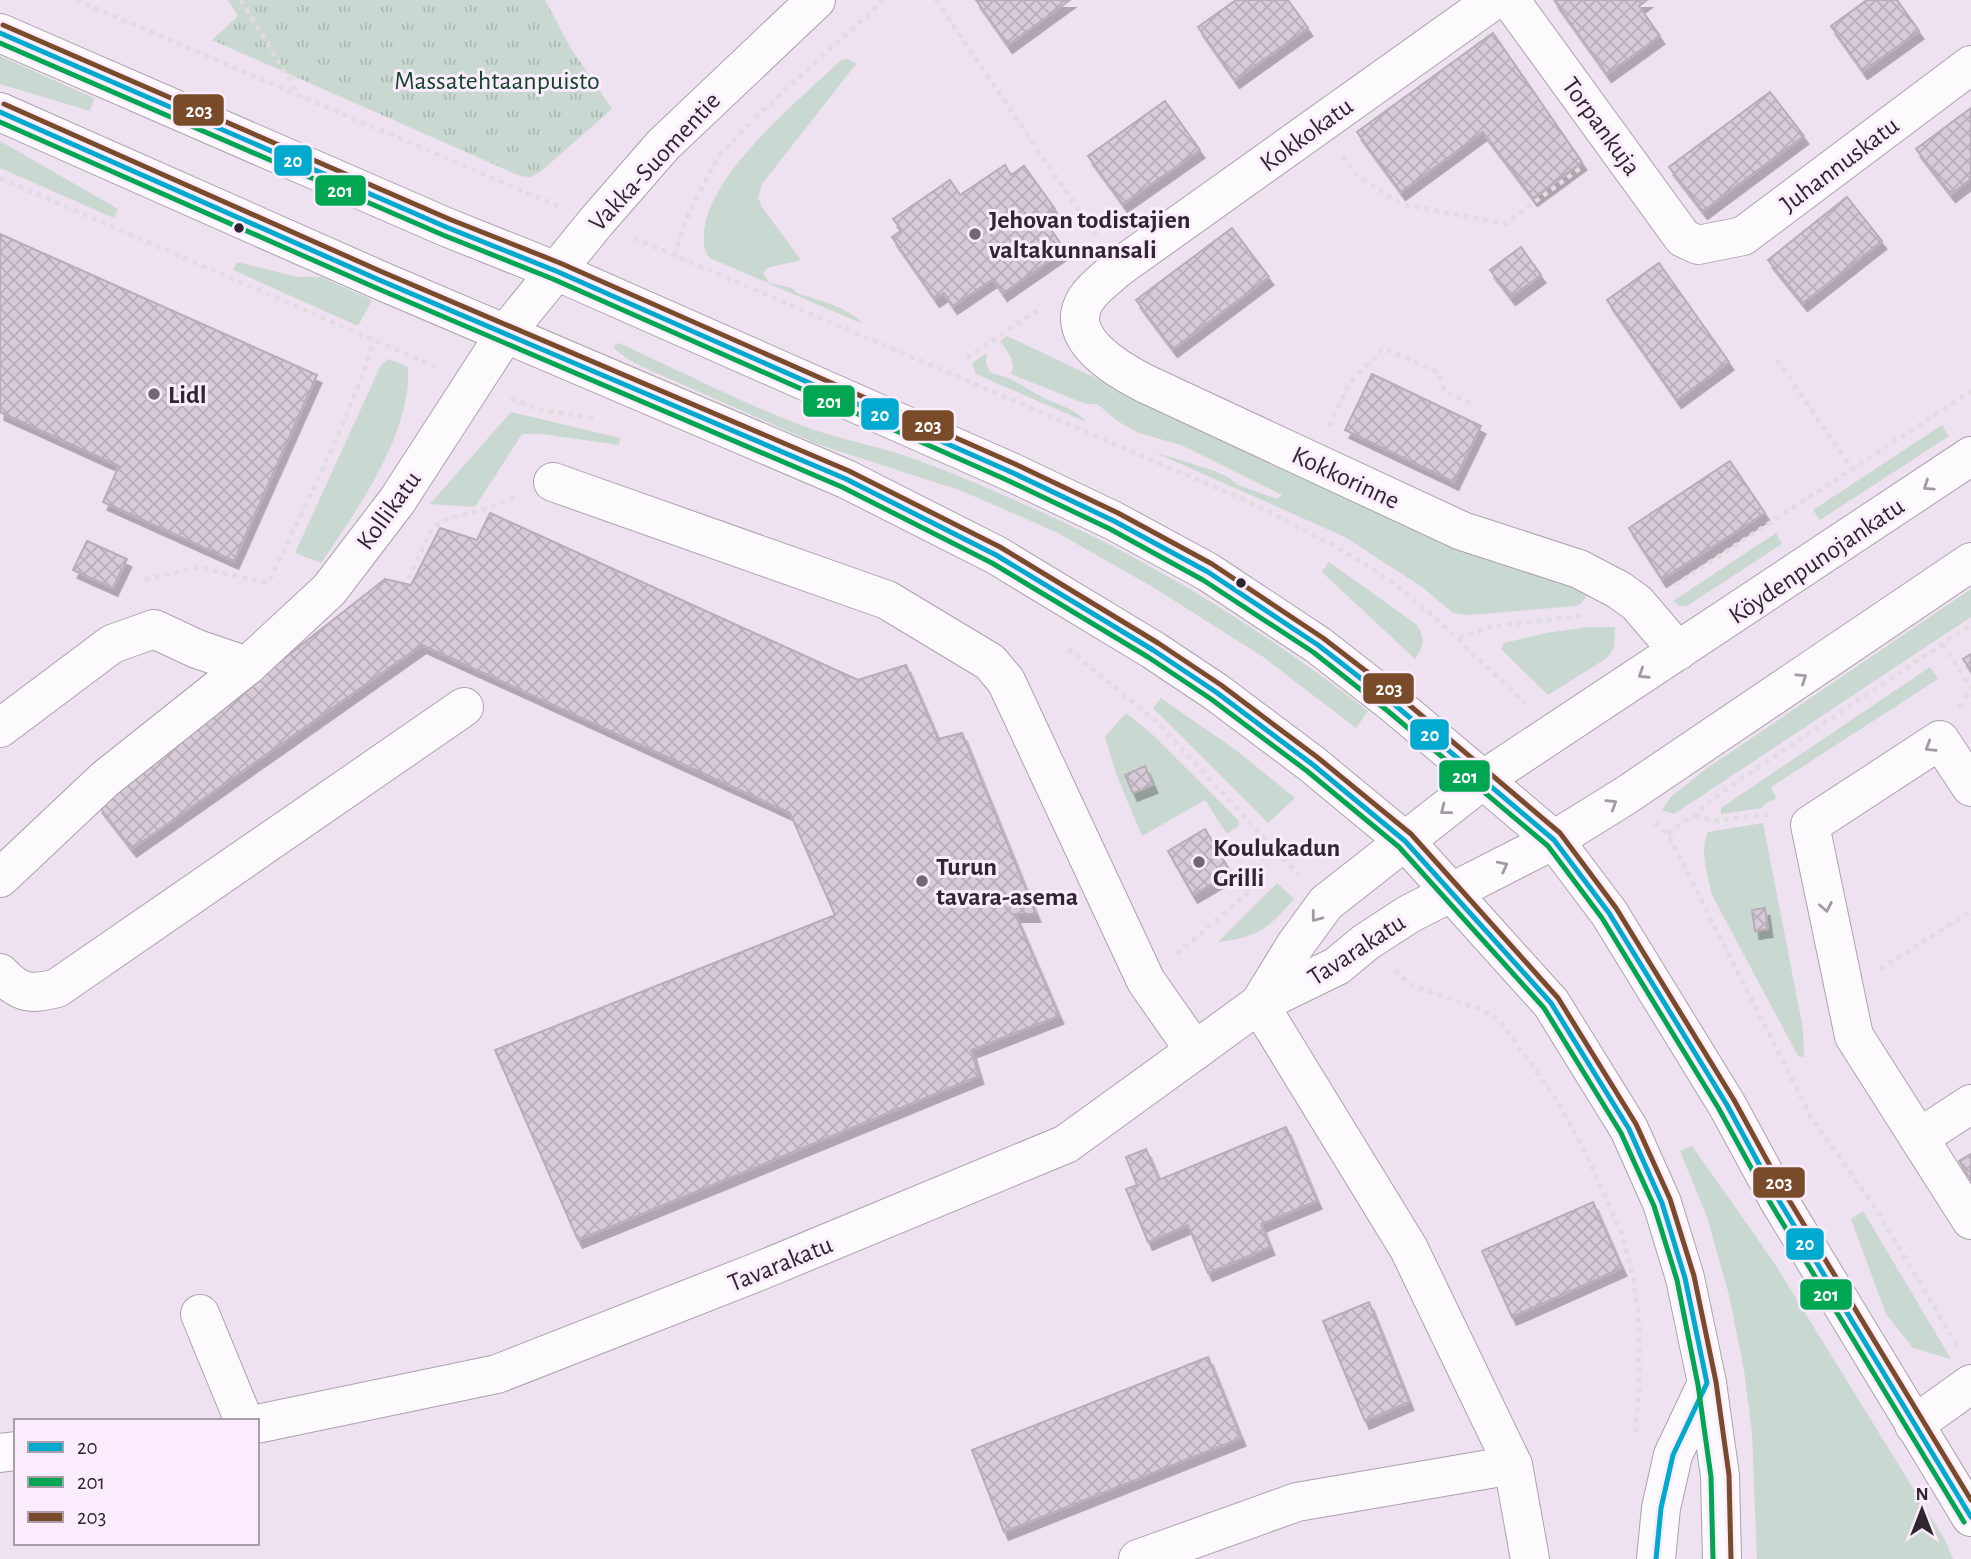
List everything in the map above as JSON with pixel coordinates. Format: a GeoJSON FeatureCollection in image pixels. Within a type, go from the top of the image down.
{"type":"FeatureCollection","features":[{"type":"Feature","properties":{"kind":"main road","name":"Vakka-Suomentie"},"geometry":{"type":"LineString","coordinates":[[505,334],[663,145],[816,0]]}},
{"type":"Feature","properties":{"kind":"main road","name":"Kokkokatu"},"geometry":{"type":"LineString","coordinates":[[1118,268],[1494,0]]}},
{"type":"Feature","properties":{"kind":"main road","name":"Torpankuja"},"geometry":{"type":"LineString","coordinates":[[1510,0],[1683,238],[1698,245]]}},
{"type":"Feature","properties":{"kind":"main road"},"geometry":{"type":"LineString","coordinates":[[0,33],[446,227],[556,271],[1011,472],[1114,521],[1208,572],[1318,645],[1484,779],[1554,840],[1609,912],[1727,1105],[1778,1199],[1971,1517]]}},
{"type":"Feature","properties":{"kind":"main road","name":"Juhannuskatu"},"geometry":{"type":"LineString","coordinates":[[1698,245],[1743,236],[1971,65]]}},
{"type":"Feature","properties":{"kind":"main road"},"geometry":{"type":"LineString","coordinates":[[0,112],[505,334],[846,479],[996,555],[1111,624],[1216,692],[1312,764],[1405,841],[1551,1003],[1629,1129],[1662,1203],[1681,1266],[1707,1383],[1720,1476],[1722,1559]]}},
{"type":"Feature","properties":{"kind":"main road","name":"Kokkorinne"},"geometry":{"type":"LineString","coordinates":[[1118,268],[1084,302],[1081,315],[1082,324],[1096,353],[1119,370],[1462,531],[1579,569],[1619,590],[1637,603],[1678,651]]}},
{"type":"Feature","properties":{"kind":"main road","name":"Kollikatu"},"geometry":{"type":"LineString","coordinates":[[0,878],[105,779],[247,666],[329,590],[397,501],[505,334]]}},
{"type":"Feature","properties":{"kind":"main road","name":"Köydenpunojankatu"},"geometry":{"type":"LineString","coordinates":[[1484,779],[1971,456]]}},
{"type":"Feature","properties":{"kind":"main road"},"geometry":{"type":"LineString","coordinates":[[552,482],[887,600],[990,662],[1006,681],[1146,981],[1195,1051]]}},
{"type":"Feature","properties":{"kind":"main road"},"geometry":{"type":"LineString","coordinates":[[1554,840],[1637,788],[1971,562]]}},
{"type":"Feature","properties":{"kind":"main road"},"geometry":{"type":"LineString","coordinates":[[0,728],[112,644],[154,629],[197,649],[247,666]]}},
{"type":"Feature","properties":{"kind":"main road"},"geometry":{"type":"LineString","coordinates":[[0,973],[14,987],[35,993],[57,988],[464,707]]}},
{"type":"Feature","properties":{"kind":"main road"},"geometry":{"type":"LineString","coordinates":[[1971,787],[1940,740],[1810,825],[1854,1036],[1971,1220]]}},
{"type":"Feature","properties":{"kind":"main road","name":"Tavarakatu"},"geometry":{"type":"LineString","coordinates":[[1259,1004],[1296,944],[1326,903],[1484,779]]}},
{"type":"Feature","properties":{"kind":"main road","name":"Tavarakatu"},"geometry":{"type":"LineString","coordinates":[[259,1424],[497,1374],[762,1270],[1066,1144],[1259,1004],[1337,966],[1366,942],[1409,914],[1554,840]]}},
{"type":"Feature","properties":{"kind":"main road"},"geometry":{"type":"LineString","coordinates":[[1259,1004],[1409,1249],[1513,1465],[1530,1559]]}},
{"type":"Feature","properties":{"kind":"main road"},"geometry":{"type":"LineString","coordinates":[[1919,1138],[1971,1104]]}},
{"type":"Feature","properties":{"kind":"main road"},"geometry":{"type":"LineString","coordinates":[[200,1314],[243,1419]]}},
{"type":"Feature","properties":{"kind":"main road"},"geometry":{"type":"LineString","coordinates":[[1914,1425],[1968,1370]]}},
{"type":"Feature","properties":{"kind":"main road"},"geometry":{"type":"LineString","coordinates":[[1656,1559],[1661,1508],[1673,1455],[1707,1383]]}},
{"type":"Feature","properties":{"kind":"main road"},"geometry":{"type":"LineString","coordinates":[[1138,1559],[1297,1502],[1513,1465]]}},
{"type":"Feature","properties":{"kind":"path"},"geometry":{"type":"LineString","coordinates":[[76,0],[531,195]]}},
{"type":"Feature","properties":{"kind":"path"},"geometry":{"type":"LineString","coordinates":[[241,0],[299,94]]}},
{"type":"Feature","properties":{"kind":"path"},"geometry":{"type":"LineString","coordinates":[[884,0],[749,124],[718,157],[688,215],[674,256],[1245,500],[1336,546],[1379,573],[1458,638],[1518,697]]}},
{"type":"Feature","properties":{"kind":"path"},"geometry":{"type":"LineString","coordinates":[[936,0],[1118,268]]}},
{"type":"Feature","properties":{"kind":"path"},"geometry":{"type":"LineString","coordinates":[[1319,125],[1357,175],[1401,204],[1505,224],[1614,143]]}},
{"type":"Feature","properties":{"kind":"path"},"geometry":{"type":"LineString","coordinates":[[0,178],[374,341],[362,379],[327,460],[268,583],[197,567],[145,580]]}},
{"type":"Feature","properties":{"kind":"path"},"geometry":{"type":"LineString","coordinates":[[967,358],[1036,311]]}},
{"type":"Feature","properties":{"kind":"path"},"geometry":{"type":"LineString","coordinates":[[1311,461],[1349,384],[1383,348],[1438,372],[1445,392],[1476,405]]}},
{"type":"Feature","properties":{"kind":"path"},"geometry":{"type":"LineString","coordinates":[[1777,360],[1853,470]]}},
{"type":"Feature","properties":{"kind":"path"},"geometry":{"type":"LineString","coordinates":[[1458,638],[1488,627],[1583,615],[1637,603],[1672,587],[1971,391]]}},
{"type":"Feature","properties":{"kind":"path"},"geometry":{"type":"LineString","coordinates":[[408,579],[432,528],[448,518],[477,512],[552,482]]}},
{"type":"Feature","properties":{"kind":"path"},"geometry":{"type":"LineString","coordinates":[[1968,1370],[1876,1209],[1811,1117],[1668,834],[1729,787],[1971,625]]}},
{"type":"Feature","properties":{"kind":"path"},"geometry":{"type":"LineString","coordinates":[[1943,644],[1971,688]]}},
{"type":"Feature","properties":{"kind":"path"},"geometry":{"type":"LineString","coordinates":[[1694,815],[1713,821],[1766,816],[1787,806],[1810,825]]}},
{"type":"Feature","properties":{"kind":"path"},"geometry":{"type":"LineString","coordinates":[[1146,981],[1250,891],[1269,842]]}},
{"type":"Feature","properties":{"kind":"path"},"geometry":{"type":"LineString","coordinates":[[1844,993],[1971,911]]}},
{"type":"Feature","properties":{"kind":"path"},"geometry":{"type":"LineString","coordinates":[[1393,968],[1411,985],[1482,1010],[1500,1021],[1558,1102],[1586,1154],[1622,1234],[1633,1278],[1639,1317],[1639,1377],[1634,1442]]}},
{"type":"Feature","properties":{"kind":"green space","name":"Massatehtaanpuisto"},"geometry":{"type":"Polygon","coordinates":[[[228,0],[545,0],[570,47],[612,109],[540,172],[530,177],[520,176],[212,40],[238,16],[228,0]]]}},
{"type":"Feature","properties":{"kind":"green space"},"geometry":{"type":"Polygon","coordinates":[[[0,56],[94,98],[90,111],[0,84],[0,56]]]}},
{"type":"Feature","properties":{"kind":"green space"},"geometry":{"type":"Polygon","coordinates":[[[848,59],[856,64],[762,184],[758,198],[801,260],[767,268],[763,273],[769,283],[792,288],[797,293],[841,308],[863,324],[710,258],[704,244],[708,215],[719,190],[736,166],[779,118],[841,60],[848,59]]]}},
{"type":"Feature","properties":{"kind":"green space"},"geometry":{"type":"Polygon","coordinates":[[[0,141],[118,209],[114,218],[0,168],[0,141]]]}},
{"type":"Feature","properties":{"kind":"green space"},"geometry":{"type":"Polygon","coordinates":[[[237,262],[298,277],[321,277],[372,300],[358,326],[233,270],[237,262]]]}},
{"type":"Feature","properties":{"kind":"green space"},"geometry":{"type":"Polygon","coordinates":[[[1007,336],[1421,532],[1524,572],[1589,591],[1582,603],[1576,606],[1469,615],[1453,613],[1422,587],[1345,537],[1154,452],[1212,470],[1238,485],[1277,499],[1282,495],[1181,445],[1139,433],[1119,422],[1097,404],[1087,404],[1011,374],[1012,361],[1000,341],[1007,336]]]}},
{"type":"Feature","properties":{"kind":"green space"},"geometry":{"type":"Polygon","coordinates":[[[619,343],[780,417],[931,465],[1114,547],[1245,623],[1368,711],[1356,728],[1262,656],[1151,586],[1056,532],[962,491],[817,444],[645,368],[614,348],[619,343]]]}},
{"type":"Feature","properties":{"kind":"green space"},"geometry":{"type":"Polygon","coordinates":[[[987,353],[986,364],[991,373],[1071,410],[1086,422],[976,374],[972,363],[987,353]]]}},
{"type":"Feature","properties":{"kind":"green space"},"geometry":{"type":"Polygon","coordinates":[[[389,359],[408,367],[407,392],[392,444],[365,495],[321,563],[295,553],[381,365],[389,359]]]}},
{"type":"Feature","properties":{"kind":"green space"},"geometry":{"type":"Polygon","coordinates":[[[511,412],[620,438],[619,445],[542,434],[522,434],[475,507],[430,504],[511,412]]]}},
{"type":"Feature","properties":{"kind":"green space"},"geometry":{"type":"Polygon","coordinates":[[[1942,425],[1949,436],[1820,520],[1813,510],[1942,425]]]}},
{"type":"Feature","properties":{"kind":"green space"},"geometry":{"type":"Polygon","coordinates":[[[1776,533],[1782,544],[1687,606],[1679,606],[1673,601],[1776,533]]]}},
{"type":"Feature","properties":{"kind":"green space"},"geometry":{"type":"Polygon","coordinates":[[[1329,562],[1417,625],[1422,642],[1415,659],[1322,572],[1329,562]]]}},
{"type":"Feature","properties":{"kind":"green space"},"geometry":{"type":"Polygon","coordinates":[[[1971,589],[1971,617],[1674,814],[1662,810],[1670,798],[1703,771],[1971,589]]]}},
{"type":"Feature","properties":{"kind":"green space"},"geometry":{"type":"Polygon","coordinates":[[[1589,627],[1615,627],[1614,648],[1607,658],[1548,695],[1501,649],[1504,643],[1589,627]]]}},
{"type":"Feature","properties":{"kind":"green space"},"geometry":{"type":"Polygon","coordinates":[[[1930,667],[1938,679],[1771,787],[1776,798],[1762,808],[1721,814],[1721,808],[1930,667]]]}},
{"type":"Feature","properties":{"kind":"green space"},"geometry":{"type":"Polygon","coordinates":[[[1161,698],[1237,751],[1295,798],[1268,823],[1153,708],[1161,698]]]}},
{"type":"Feature","properties":{"kind":"green space"},"geometry":{"type":"Polygon","coordinates":[[[1126,713],[1152,734],[1238,820],[1239,826],[1227,834],[1205,800],[1142,836],[1117,776],[1105,737],[1126,713]],[[1145,766],[1126,775],[1133,793],[1153,785],[1145,766]]]}},
{"type":"Feature","properties":{"kind":"green space"},"geometry":{"type":"Polygon","coordinates":[[[1763,823],[1803,1029],[1804,1057],[1798,1056],[1712,895],[1705,864],[1704,847],[1708,832],[1763,823]]]}},
{"type":"Feature","properties":{"kind":"green space"},"geometry":{"type":"Polygon","coordinates":[[[1277,883],[1294,899],[1276,918],[1253,934],[1218,942],[1277,883]]]}},
{"type":"Feature","properties":{"kind":"green space"},"geometry":{"type":"Polygon","coordinates":[[[1692,1146],[1773,1261],[1945,1540],[1953,1559],[1757,1559],[1752,1433],[1744,1370],[1729,1295],[1707,1217],[1680,1151],[1692,1146]]]}},
{"type":"Feature","properties":{"kind":"green space"},"geometry":{"type":"Polygon","coordinates":[[[1863,1211],[1951,1359],[1913,1348],[1886,1314],[1851,1219],[1863,1211]]]}},
{"type":"Feature","properties":{"kind":"building"},"geometry":{"type":"Polygon","coordinates":[[[976,0],[1070,0],[1008,45],[976,0]]]}},
{"type":"Feature","properties":{"kind":"building"},"geometry":{"type":"Polygon","coordinates":[[[1236,0],[1288,0],[1308,28],[1235,80],[1198,27],[1236,0]]]}},
{"type":"Feature","properties":{"kind":"building"},"geometry":{"type":"Polygon","coordinates":[[[1554,0],[1647,0],[1639,6],[1660,36],[1607,74],[1554,0]]]}},
{"type":"Feature","properties":{"kind":"building"},"geometry":{"type":"Polygon","coordinates":[[[1867,0],[1897,0],[1919,31],[1863,71],[1831,26],[1867,0]]]}},
{"type":"Feature","properties":{"kind":"building"},"geometry":{"type":"Polygon","coordinates":[[[1493,33],[1582,162],[1533,198],[1483,132],[1401,192],[1357,132],[1493,33]]]}},
{"type":"Feature","properties":{"kind":"building"},"geometry":{"type":"Polygon","coordinates":[[[1770,92],[1804,136],[1703,211],[1669,167],[1770,92]]]}},
{"type":"Feature","properties":{"kind":"building"},"geometry":{"type":"Polygon","coordinates":[[[1165,101],[1200,150],[1123,204],[1088,156],[1165,101]]]}},
{"type":"Feature","properties":{"kind":"building"},"geometry":{"type":"Polygon","coordinates":[[[1971,108],[1971,179],[1951,194],[1916,149],[1971,108]]]}},
{"type":"Feature","properties":{"kind":"building","name":"Jehovan todistajien valtakunnansali"},"geometry":{"type":"Polygon","coordinates":[[[1005,165],[1011,175],[1024,166],[1055,209],[1043,218],[1065,250],[1003,293],[993,279],[953,306],[944,293],[935,299],[892,237],[902,230],[893,219],[950,180],[960,195],[1005,165]]]}},
{"type":"Feature","properties":{"kind":"building"},"geometry":{"type":"Polygon","coordinates":[[[1847,197],[1882,241],[1803,303],[1768,260],[1847,197]]]}},
{"type":"Feature","properties":{"kind":"building"},"geometry":{"type":"Polygon","coordinates":[[[1232,228],[1269,277],[1173,349],[1136,300],[1232,228]]]}},
{"type":"Feature","properties":{"kind":"building","name":"Lidl"},"geometry":{"type":"Polygon","coordinates":[[[0,234],[317,375],[234,561],[103,502],[119,466],[0,412],[0,234]]]}},
{"type":"Feature","properties":{"kind":"building"},"geometry":{"type":"Polygon","coordinates":[[[1521,247],[1541,275],[1511,297],[1490,270],[1521,247]]]}},
{"type":"Feature","properties":{"kind":"building"},"geometry":{"type":"Polygon","coordinates":[[[1659,263],[1729,362],[1677,400],[1607,300],[1659,263]]]}},
{"type":"Feature","properties":{"kind":"building"},"geometry":{"type":"Polygon","coordinates":[[[1372,374],[1481,426],[1454,482],[1345,430],[1372,374]]]}},
{"type":"Feature","properties":{"kind":"building"},"geometry":{"type":"Polygon","coordinates":[[[1730,461],[1765,513],[1662,579],[1629,528],[1730,461]]]}},
{"type":"Feature","properties":{"kind":"building","name":"Turun tavara-asema"},"geometry":{"type":"Polygon","coordinates":[[[490,513],[858,680],[906,665],[938,739],[962,733],[1036,914],[1015,914],[1059,1016],[971,1050],[979,1076],[578,1240],[495,1050],[835,915],[790,813],[422,645],[132,849],[98,805],[385,579],[411,585],[440,528],[477,540],[490,513]]]}},
{"type":"Feature","properties":{"kind":"building"},"geometry":{"type":"Polygon","coordinates":[[[87,541],[127,559],[113,588],[73,570],[87,541]]]}},
{"type":"Feature","properties":{"kind":"building"},"geometry":{"type":"Polygon","coordinates":[[[1971,654],[1971,671],[1963,659],[1971,654]]]}},
{"type":"Feature","properties":{"kind":"building"},"geometry":{"type":"Polygon","coordinates":[[[1145,766],[1153,785],[1133,793],[1125,775],[1145,766]]]}},
{"type":"Feature","properties":{"kind":"building","name":"Koulukadun Grilli"},"geometry":{"type":"Polygon","coordinates":[[[1205,829],[1231,873],[1193,895],[1168,851],[1205,829]]]}},
{"type":"Feature","properties":{"kind":"building"},"geometry":{"type":"Polygon","coordinates":[[[1765,908],[1768,929],[1755,931],[1752,910],[1765,908]]]}},
{"type":"Feature","properties":{"kind":"building"},"geometry":{"type":"Polygon","coordinates":[[[1286,1127],[1317,1201],[1261,1224],[1270,1247],[1208,1273],[1188,1225],[1148,1242],[1126,1189],[1137,1185],[1126,1157],[1146,1149],[1159,1180],[1286,1127]]]}},
{"type":"Feature","properties":{"kind":"building"},"geometry":{"type":"Polygon","coordinates":[[[1971,1154],[1971,1180],[1959,1161],[1971,1154]]]}},
{"type":"Feature","properties":{"kind":"building"},"geometry":{"type":"Polygon","coordinates":[[[1593,1202],[1622,1268],[1512,1317],[1482,1251],[1593,1202]]]}},
{"type":"Feature","properties":{"kind":"building"},"geometry":{"type":"Polygon","coordinates":[[[1369,1302],[1409,1402],[1365,1421],[1323,1321],[1369,1302]]]}},
{"type":"Feature","properties":{"kind":"building"},"geometry":{"type":"Polygon","coordinates":[[[1208,1357],[1241,1438],[1004,1532],[972,1450],[1208,1357]]]}},
{"type":"Feature","properties":{"kind":"transit line","name":"203"},"geometry":{"type":"LineString","coordinates":[[3,25],[449,219],[560,263],[1015,464],[1118,513],[1212,564],[1323,638],[1401,698],[1560,833],[1616,908],[1734,1100],[1786,1195],[1971,1500]]}},
{"type":"Feature","properties":{"kind":"transit line","name":"20"},"geometry":{"type":"LineString","coordinates":[[0,33],[446,227],[556,271],[1011,472],[1114,521],[1208,572],[1318,645],[1395,705],[1554,840],[1609,913],[1727,1105],[1778,1199],[1971,1517]]}},
{"type":"Feature","properties":{"kind":"transit line","name":"201"},"geometry":{"type":"LineString","coordinates":[[0,43],[443,235],[553,279],[1007,480],[1110,529],[1203,580],[1313,652],[1389,712],[1548,846],[1602,918],[1719,1109],[1771,1204],[1964,1522]]}},
{"type":"Feature","properties":{"kind":"transit line","name":"203"},"geometry":{"type":"LineString","coordinates":[[4,104],[380,271],[849,471],[1000,547],[1158,643],[1221,685],[1317,757],[1411,834],[1558,998],[1636,1124],[1670,1199],[1694,1276],[1716,1382],[1729,1475],[1731,1559]]}},
{"type":"Feature","properties":{"kind":"transit line","name":"20"},"geometry":{"type":"LineString","coordinates":[[0,112],[377,279],[846,479],[996,555],[1153,650],[1216,692],[1312,764],[1405,841],[1551,1003],[1629,1129],[1662,1203],[1685,1278],[1707,1383],[1673,1455],[1661,1508],[1656,1559]]}},
{"type":"Feature","properties":{"kind":"transit line","name":"201"},"geometry":{"type":"LineString","coordinates":[[0,122],[374,287],[842,487],[992,563],[1148,657],[1211,699],[1307,771],[1399,847],[1544,1008],[1621,1133],[1654,1206],[1677,1280],[1698,1385],[1711,1477],[1713,1559]]}},
{"type":"Feature","properties":{"kind":"place","name":"Jehovan todistajien valtakunnansali"},"geometry":{"type":"Point","coordinates":[975,234]}},
{"type":"Feature","properties":{"kind":"place","name":"Lidl"},"geometry":{"type":"Point","coordinates":[154,394]}},
{"type":"Feature","properties":{"kind":"place","name":"Koulukadun Grilli"},"geometry":{"type":"Point","coordinates":[1199,862]}},
{"type":"Feature","properties":{"kind":"place","name":"Turun tavara-asema"},"geometry":{"type":"Point","coordinates":[922,881]}}]}
